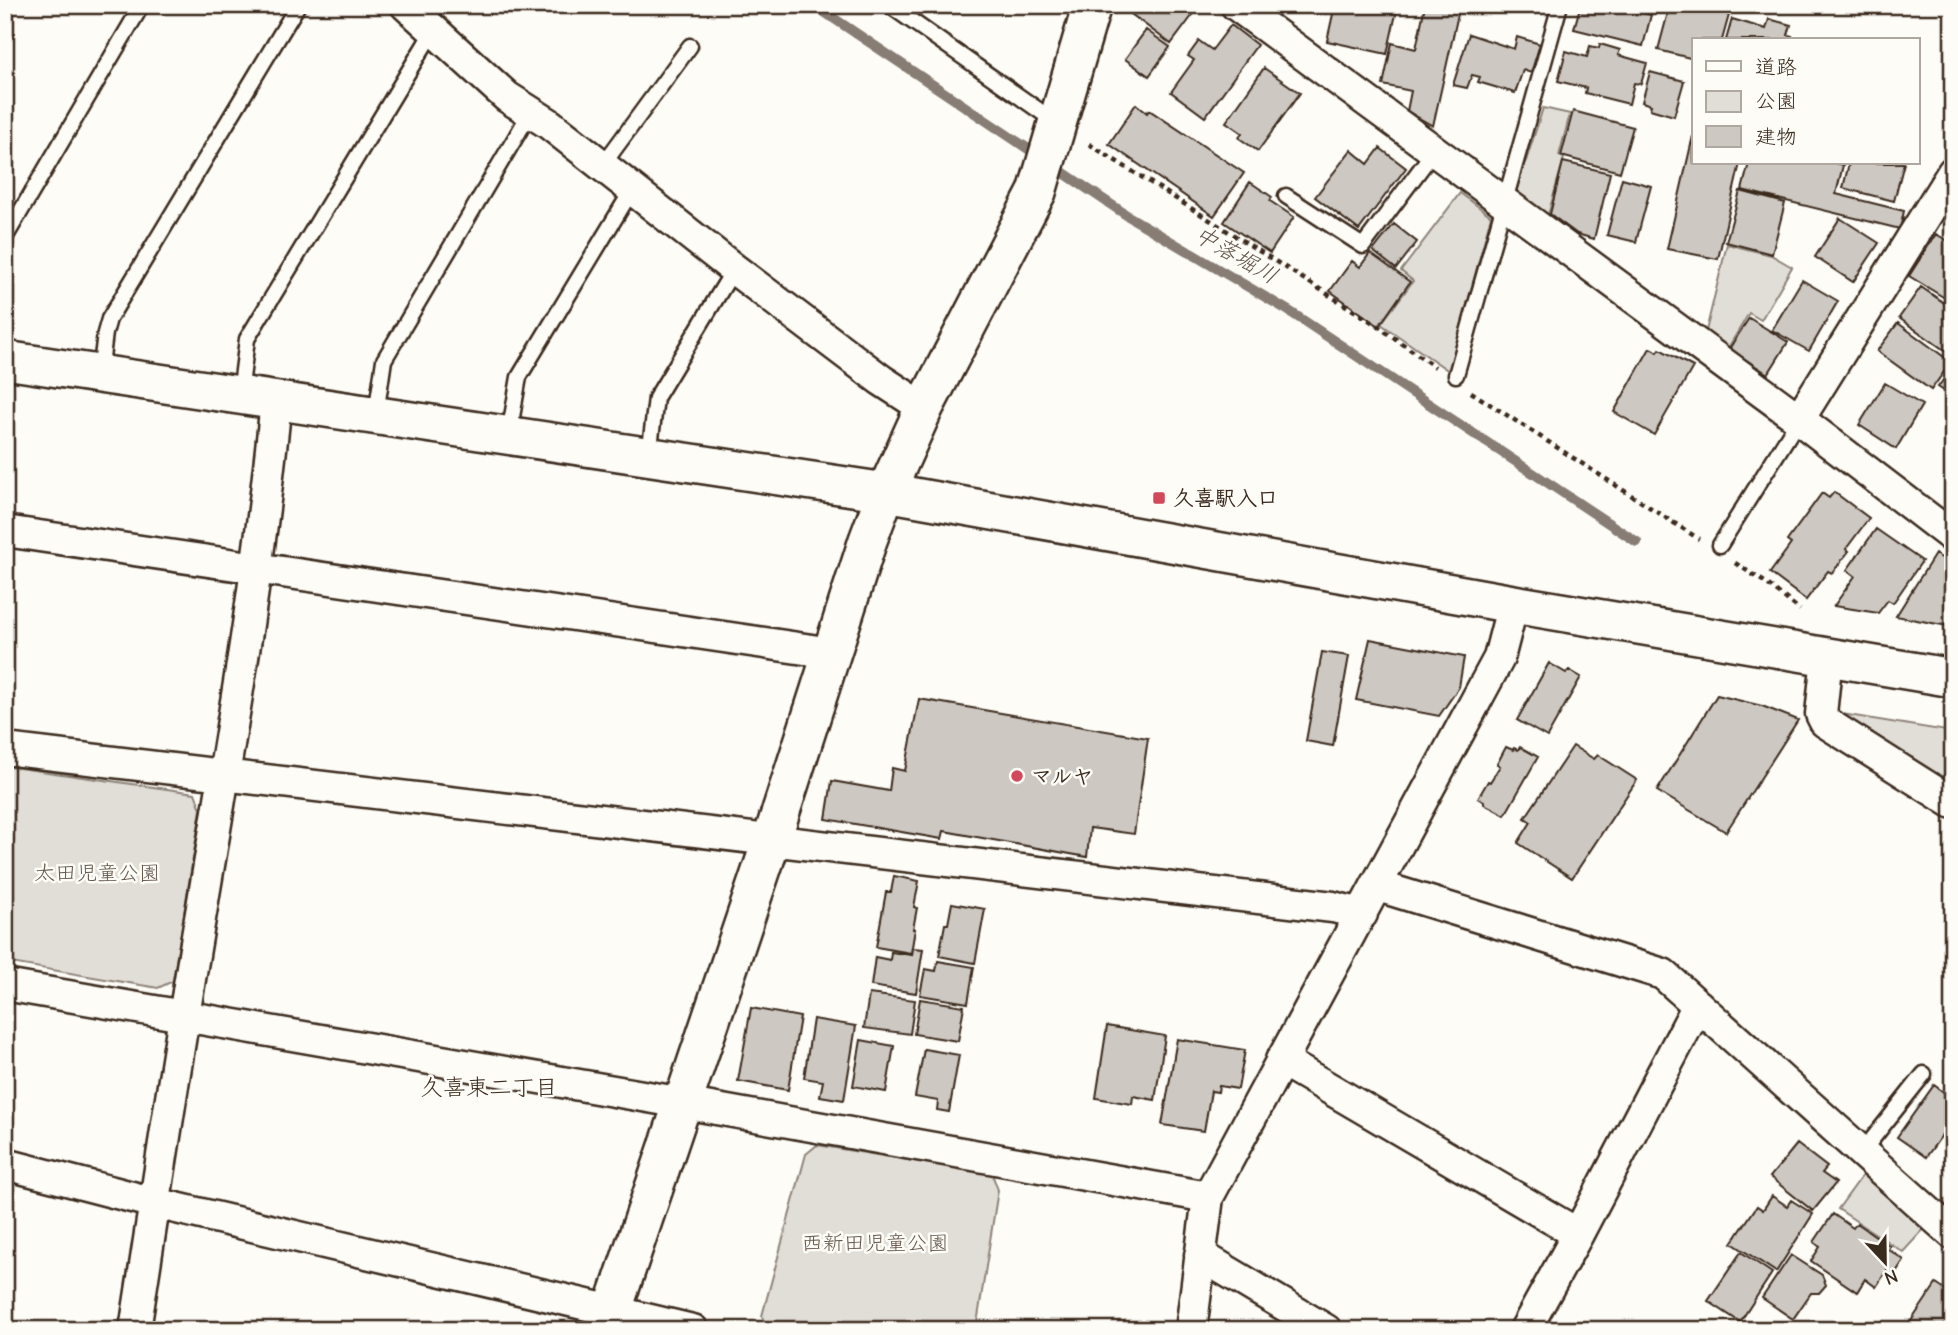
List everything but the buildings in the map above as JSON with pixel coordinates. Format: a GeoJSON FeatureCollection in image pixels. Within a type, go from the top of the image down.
{"type":"FeatureCollection","features":[{"type":"Feature","properties":{"kind":"street"},"geometry":{"type":"LineString","coordinates":[[406,5],[507,97],[548,123],[734,269],[881,380],[924,408]]}},
{"type":"Feature","properties":{"kind":"street"},"geometry":{"type":"LineString","coordinates":[[609,1320],[772,839],[868,540],[886,492],[924,408],[1037,192],[1093,5]]}},
{"type":"Feature","properties":{"kind":"street"},"geometry":{"type":"LineString","coordinates":[[1236,5],[1800,419],[1953,537]]}},
{"type":"Feature","properties":{"kind":"street"},"geometry":{"type":"LineString","coordinates":[[1800,419],[1953,172]]}},
{"type":"Feature","properties":{"kind":"street"},"geometry":{"type":"LineString","coordinates":[[5,360],[886,492],[1513,604],[1953,678]]}},
{"type":"Feature","properties":{"kind":"street"},"geometry":{"type":"LineString","coordinates":[[135,1330],[183,1017],[224,775],[255,569],[276,400]]}},
{"type":"Feature","properties":{"kind":"street"},"geometry":{"type":"LineString","coordinates":[[5,531],[832,653]]}},
{"type":"Feature","properties":{"kind":"street"},"geometry":{"type":"LineString","coordinates":[[1191,1330],[1208,1197],[1499,658],[1513,604]]}},
{"type":"Feature","properties":{"kind":"street"},"geometry":{"type":"LineString","coordinates":[[1828,657],[1821,714],[1825,722],[1953,803]]}},
{"type":"Feature","properties":{"kind":"street"},"geometry":{"type":"LineString","coordinates":[[5,749],[1333,907],[1362,914]]}},
{"type":"Feature","properties":{"kind":"street"},"geometry":{"type":"LineString","coordinates":[[1378,886],[1663,974],[1953,1234]]}},
{"type":"Feature","properties":{"kind":"street"},"geometry":{"type":"LineString","coordinates":[[5,985],[1208,1197]]}},
{"type":"Feature","properties":{"kind":"street"},"geometry":{"type":"LineString","coordinates":[[1525,1330],[1698,1005]]}},
{"type":"Feature","properties":{"kind":"street"},"geometry":{"type":"LineString","coordinates":[[1281,1060],[1578,1234]]}},
{"type":"Feature","properties":{"kind":"street"},"geometry":{"type":"LineString","coordinates":[[5,1164],[609,1320],[693,1330]]}},
{"type":"Feature","properties":{"kind":"street"},"geometry":{"type":"LineString","coordinates":[[1200,1255],[1326,1330]]}},
{"type":"Feature","properties":{"kind":"lane"},"geometry":{"type":"LineString","coordinates":[[5,238],[142,5]]}},
{"type":"Feature","properties":{"kind":"lane"},"geometry":{"type":"LineString","coordinates":[[100,374],[109,319],[298,5]]}},
{"type":"Feature","properties":{"kind":"lane"},"geometry":{"type":"LineString","coordinates":[[889,5],[1057,129]]}},
{"type":"Feature","properties":{"kind":"lane"},"geometry":{"type":"LineString","coordinates":[[1456,375],[1560,5]]}},
{"type":"Feature","properties":{"kind":"lane"},"geometry":{"type":"LineString","coordinates":[[240,395],[247,339],[433,31]]}},
{"type":"Feature","properties":{"kind":"lane"},"geometry":{"type":"LineString","coordinates":[[602,166],[690,46]]}},
{"type":"Feature","properties":{"kind":"lane"},"geometry":{"type":"LineString","coordinates":[[376,415],[384,360],[530,113]]}},
{"type":"Feature","properties":{"kind":"lane"},"geometry":{"type":"LineString","coordinates":[[1286,196],[1363,246],[1434,151]]}},
{"type":"Feature","properties":{"kind":"lane"},"geometry":{"type":"LineString","coordinates":[[509,435],[519,377],[632,190]]}},
{"type":"Feature","properties":{"kind":"lane"},"geometry":{"type":"LineString","coordinates":[[649,456],[656,398],[734,269]]}},
{"type":"Feature","properties":{"kind":"lane"},"geometry":{"type":"LineString","coordinates":[[1720,545],[1800,419]]}},
{"type":"Feature","properties":{"kind":"lane"},"geometry":{"type":"LineString","coordinates":[[1862,1152],[1924,1074]]}},
{"type":"Feature","properties":{"kind":"green space"},"geometry":{"type":"Polygon","coordinates":[[[1543,108],[1570,114],[1559,156],[1564,158],[1548,215],[1516,192],[1543,108]]]}},
{"type":"Feature","properties":{"kind":"green space"},"geometry":{"type":"Polygon","coordinates":[[[1460,193],[1491,216],[1449,371],[1381,324],[1413,281],[1401,271],[1460,193]]]}},
{"type":"Feature","properties":{"kind":"green space"},"geometry":{"type":"Polygon","coordinates":[[[1727,244],[1771,255],[1792,267],[1761,320],[1749,313],[1728,348],[1706,331],[1727,244]]]}},
{"type":"Feature","properties":{"kind":"green space"},"geometry":{"type":"Polygon","coordinates":[[[1836,713],[1953,732],[1953,772],[1937,782],[1836,713]]]}},
{"type":"Feature","properties":{"kind":"green space","name":"太田児童公園"},"geometry":{"type":"Polygon","coordinates":[[[5,766],[195,793],[201,809],[173,981],[158,988],[5,962],[5,766]]]}},
{"type":"Feature","properties":{"kind":"green space","name":"西新田児童公園"},"geometry":{"type":"Polygon","coordinates":[[[817,1145],[992,1174],[998,1190],[976,1330],[767,1330],[762,1316],[806,1154],[817,1145]]]}},
{"type":"Feature","properties":{"kind":"green space"},"geometry":{"type":"Polygon","coordinates":[[[1865,1172],[1909,1203],[1924,1229],[1903,1252],[1838,1209],[1865,1172]]]}},
{"type":"Feature","properties":{"kind":"waterway","name":"中落堀川"},"geometry":{"type":"LineString","coordinates":[[814,5],[1128,216],[1289,311],[1637,542]]}},
{"type":"Feature","properties":{"kind":"place","name":"久喜駅入口"},"geometry":{"type":"Point","coordinates":[1159,498]}},
{"type":"Feature","properties":{"kind":"place","name":"マルヤ"},"geometry":{"type":"Point","coordinates":[1017,776]}},
{"type":"Feature","properties":{"kind":"district","name":"久喜東二丁目"},"geometry":{"type":"Point","coordinates":[489,1087]}}]}
